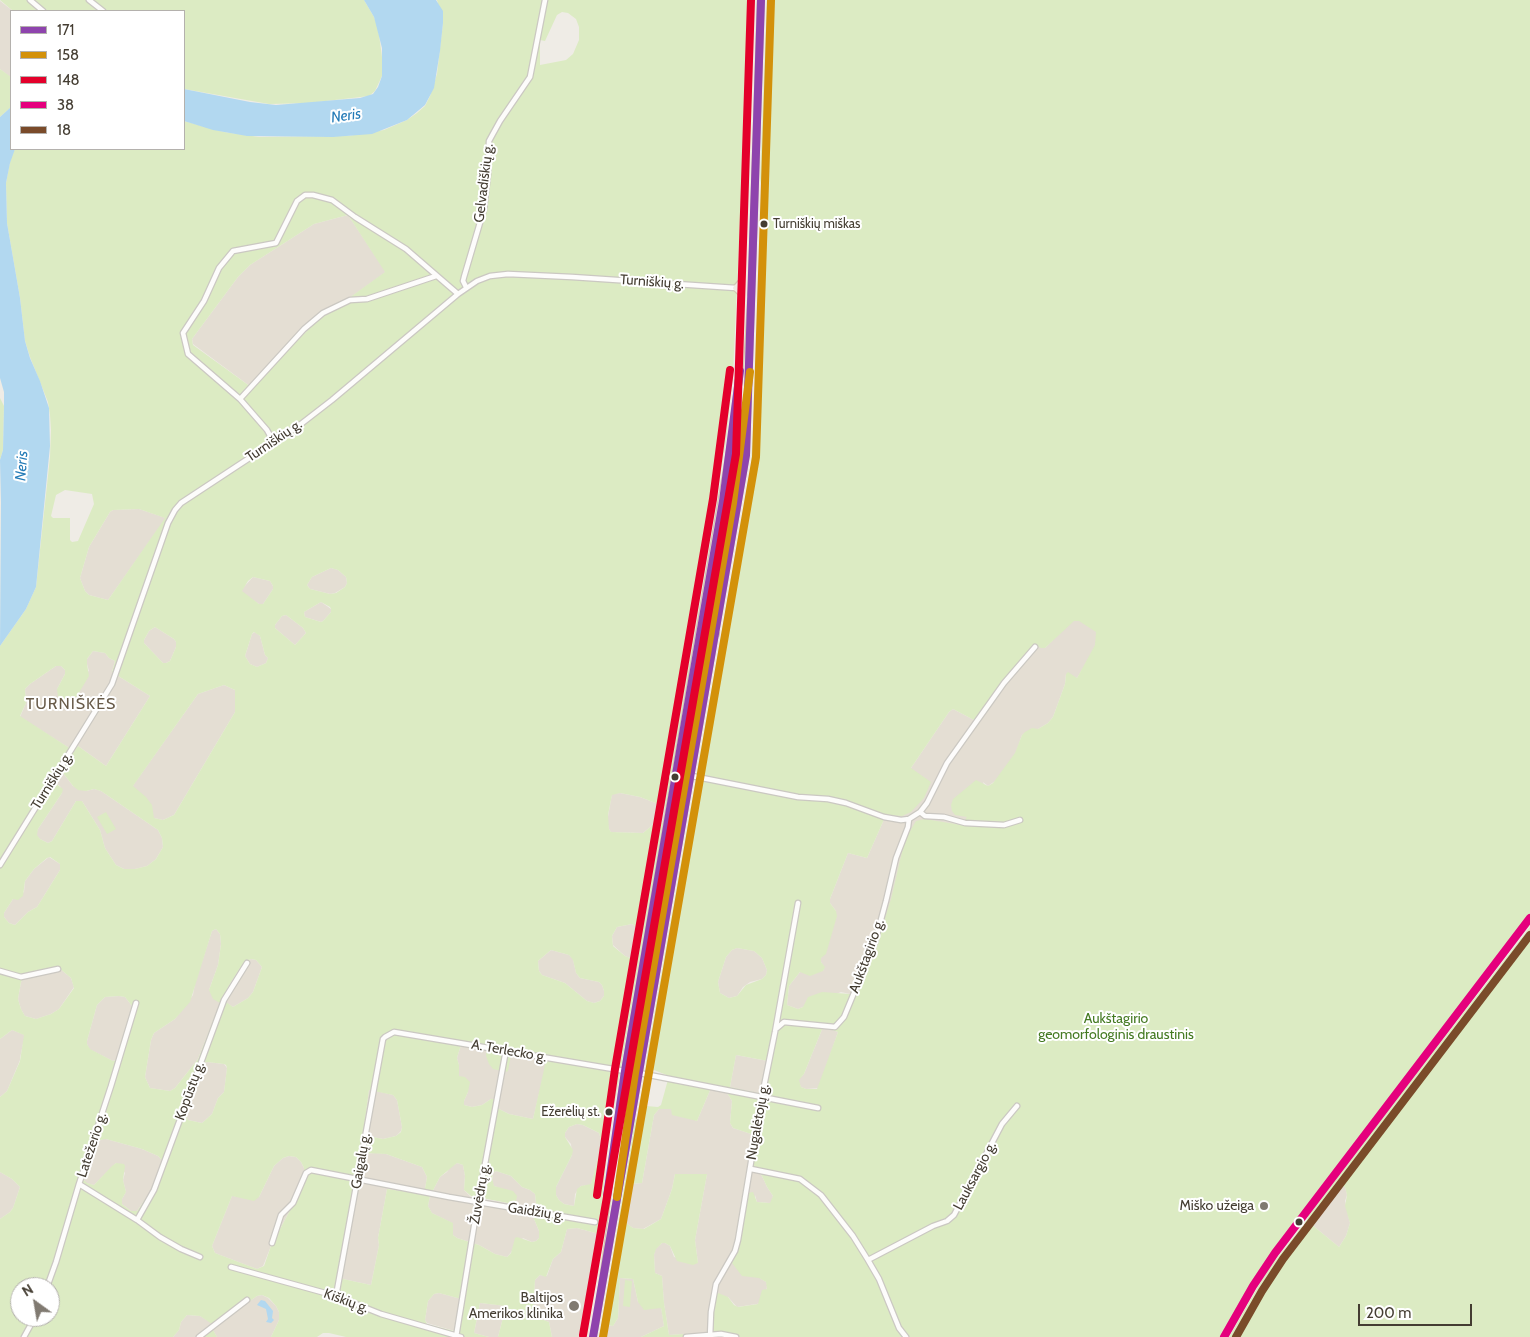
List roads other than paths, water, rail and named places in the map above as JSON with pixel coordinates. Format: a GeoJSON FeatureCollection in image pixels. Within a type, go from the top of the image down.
{"type":"FeatureCollection","features":[{"type":"Feature","properties":{"kind":"main road"},"geometry":{"type":"LineString","coordinates":[[588,1337],[625,1071],[701,631],[732,438],[742,343],[746,278],[754,0]]}},
{"type":"Feature","properties":{"kind":"main road"},"geometry":{"type":"LineString","coordinates":[[593,1337],[692,776],[746,455],[761,0]]}},
{"type":"Feature","properties":{"kind":"main road"},"geometry":{"type":"LineString","coordinates":[[748,201],[755,202]]}},
{"type":"Feature","properties":{"kind":"main road"},"geometry":{"type":"LineString","coordinates":[[744,297],[736,288],[746,278]]}},
{"type":"Feature","properties":{"kind":"main road"},"geometry":{"type":"LineString","coordinates":[[742,343],[751,343]]}},
{"type":"Feature","properties":{"kind":"main road"},"geometry":{"type":"LineString","coordinates":[[701,631],[716,634]]}},
{"type":"Feature","properties":{"kind":"main road"},"geometry":{"type":"LineString","coordinates":[[1224,1337],[1253,1286],[1275,1253],[1530,918]]}},
{"type":"Feature","properties":{"kind":"main road"},"geometry":{"type":"LineString","coordinates":[[625,1071],[639,1073]]}},
{"type":"Feature","properties":{"kind":"street"},"geometry":{"type":"LineString","coordinates":[[30,0],[42,10]]}},
{"type":"Feature","properties":{"kind":"street"},"geometry":{"type":"LineString","coordinates":[[90,0],[102,10]]}},
{"type":"Feature","properties":{"kind":"street","name":"Gelvadiškių g."},"geometry":{"type":"LineString","coordinates":[[466,287],[463,281],[484,209],[488,174],[488,145],[500,121],[530,77],[545,0]]}},
{"type":"Feature","properties":{"kind":"street"},"geometry":{"type":"LineString","coordinates":[[274,443],[267,430],[240,399],[188,354],[183,333],[204,301],[219,268],[233,251],[276,243],[296,201],[302,196],[313,194],[332,200],[406,249],[436,276],[450,285],[458,294]]}},
{"type":"Feature","properties":{"kind":"street","name":"Turniškių g."},"geometry":{"type":"LineString","coordinates":[[0,865],[112,684],[168,523],[174,510],[187,498],[274,443],[332,400],[466,287],[490,276],[508,274],[736,288]]}},
{"type":"Feature","properties":{"kind":"street"},"geometry":{"type":"LineString","coordinates":[[240,399],[311,322],[323,312],[350,300],[367,299],[436,276]]}},
{"type":"Feature","properties":{"kind":"street"},"geometry":{"type":"LineString","coordinates":[[692,776],[798,797],[828,798],[884,817],[901,820],[909,819],[920,812],[932,795],[947,763],[1004,683],[1035,647]]}},
{"type":"Feature","properties":{"kind":"street"},"geometry":{"type":"LineString","coordinates":[[920,812],[925,816],[944,817],[965,823],[1004,826],[1020,820]]}},
{"type":"Feature","properties":{"kind":"street","name":"Aukštagirio g."},"geometry":{"type":"LineString","coordinates":[[775,1032],[778,1026],[784,1022],[835,1027],[844,1017],[875,942],[896,858],[908,827],[909,819]]}},
{"type":"Feature","properties":{"kind":"street","name":"Nugalėtojų g."},"geometry":{"type":"LineString","coordinates":[[710,1336],[711,1312],[716,1284],[737,1246],[762,1096],[798,902]]}},
{"type":"Feature","properties":{"kind":"street","name":"Kopūstų g."},"geometry":{"type":"LineString","coordinates":[[136,1220],[154,1190],[224,1000],[247,963]]}},
{"type":"Feature","properties":{"kind":"street"},"geometry":{"type":"LineString","coordinates":[[0,971],[21,977],[58,969]]}},
{"type":"Feature","properties":{"kind":"street","name":"Latežerio g."},"geometry":{"type":"LineString","coordinates":[[51,1277],[136,1003]]}},
{"type":"Feature","properties":{"kind":"street","name":"A. Terlecko g."},"geometry":{"type":"LineString","coordinates":[[394,1032],[625,1071]]}},
{"type":"Feature","properties":{"kind":"street","name":"Gaigalų g."},"geometry":{"type":"LineString","coordinates":[[336,1296],[383,1040],[388,1034],[394,1032]]}},
{"type":"Feature","properties":{"kind":"street","name":"Žuvėdrų g."},"geometry":{"type":"LineString","coordinates":[[457,1336],[478,1202],[506,1050]]}},
{"type":"Feature","properties":{"kind":"street"},"geometry":{"type":"LineString","coordinates":[[639,1073],[818,1108]]}},
{"type":"Feature","properties":{"kind":"street","name":"Lauksargio g."},"geometry":{"type":"LineString","coordinates":[[868,1260],[954,1216],[1002,1124],[1017,1106]]}},
{"type":"Feature","properties":{"kind":"street"},"geometry":{"type":"LineString","coordinates":[[750,1169],[800,1179],[821,1195],[853,1236],[868,1260],[906,1337]]}},
{"type":"Feature","properties":{"kind":"street","name":"Gaidžių g."},"geometry":{"type":"LineString","coordinates":[[272,1242],[281,1215],[293,1203],[308,1171],[595,1222]]}},
{"type":"Feature","properties":{"kind":"street"},"geometry":{"type":"LineString","coordinates":[[79,1184],[160,1237],[200,1257]]}},
{"type":"Feature","properties":{"kind":"street"},"geometry":{"type":"LineString","coordinates":[[602,1231],[595,1222],[605,1215]]}},
{"type":"Feature","properties":{"kind":"street","name":"Kiškių g."},"geometry":{"type":"LineString","coordinates":[[231,1268],[336,1296],[382,1314],[457,1336]]}},
{"type":"Feature","properties":{"kind":"street"},"geometry":{"type":"LineString","coordinates":[[199,1337],[247,1300]]}},
{"type":"Feature","properties":{"kind":"street"},"geometry":{"type":"LineString","coordinates":[[686,1337],[728,1334],[736,1337]]}},
{"type":"Feature","properties":{"kind":"water","name":"Neris"},"geometry":{"type":"Polygon","coordinates":[[[364,0],[436,0],[443,11],[440,51],[434,88],[425,105],[407,120],[372,134],[333,137],[247,136],[213,130],[185,121],[185,89],[276,105],[360,98],[373,94],[382,76],[382,48],[374,17],[364,0]]]}},
{"type":"Feature","properties":{"kind":"water","name":"Neris"},"geometry":{"type":"Polygon","coordinates":[[[10,108],[10,150],[15,150],[6,183],[7,223],[20,298],[25,341],[49,408],[50,446],[36,587],[26,609],[0,646],[0,460],[3,450],[4,392],[0,378],[0,117],[10,108]]]}},
{"type":"Feature","properties":{"kind":"water"},"geometry":{"type":"Polygon","coordinates":[[[261,1300],[265,1301],[273,1311],[272,1318],[274,1320],[271,1323],[266,1322],[268,1319],[266,1309],[257,1305],[261,1300]]]}},
{"type":"Feature","properties":{"kind":"place","name":"Turniškių miškas"},"geometry":{"type":"Point","coordinates":[764,224]}},
{"type":"Feature","properties":{"kind":"place","name":"Ežerėlių st."},"geometry":{"type":"Point","coordinates":[609,1112]}},
{"type":"Feature","properties":{"kind":"place","name":"Miško užeiga"},"geometry":{"type":"Point","coordinates":[1264,1206]}},
{"type":"Feature","properties":{"kind":"place","name":"Baltijos Amerikos klinika"},"geometry":{"type":"Point","coordinates":[574,1306]}},
{"type":"Feature","properties":{"kind":"district","name":"TURNIŠKĖS"},"geometry":{"type":"Point","coordinates":[71,704]}},
{"type":"Feature","properties":{"kind":"park label","name":"Aukštagirio geomorfologinis draustinis"},"geometry":{"type":"Point","coordinates":[1116,1028]}}]}
